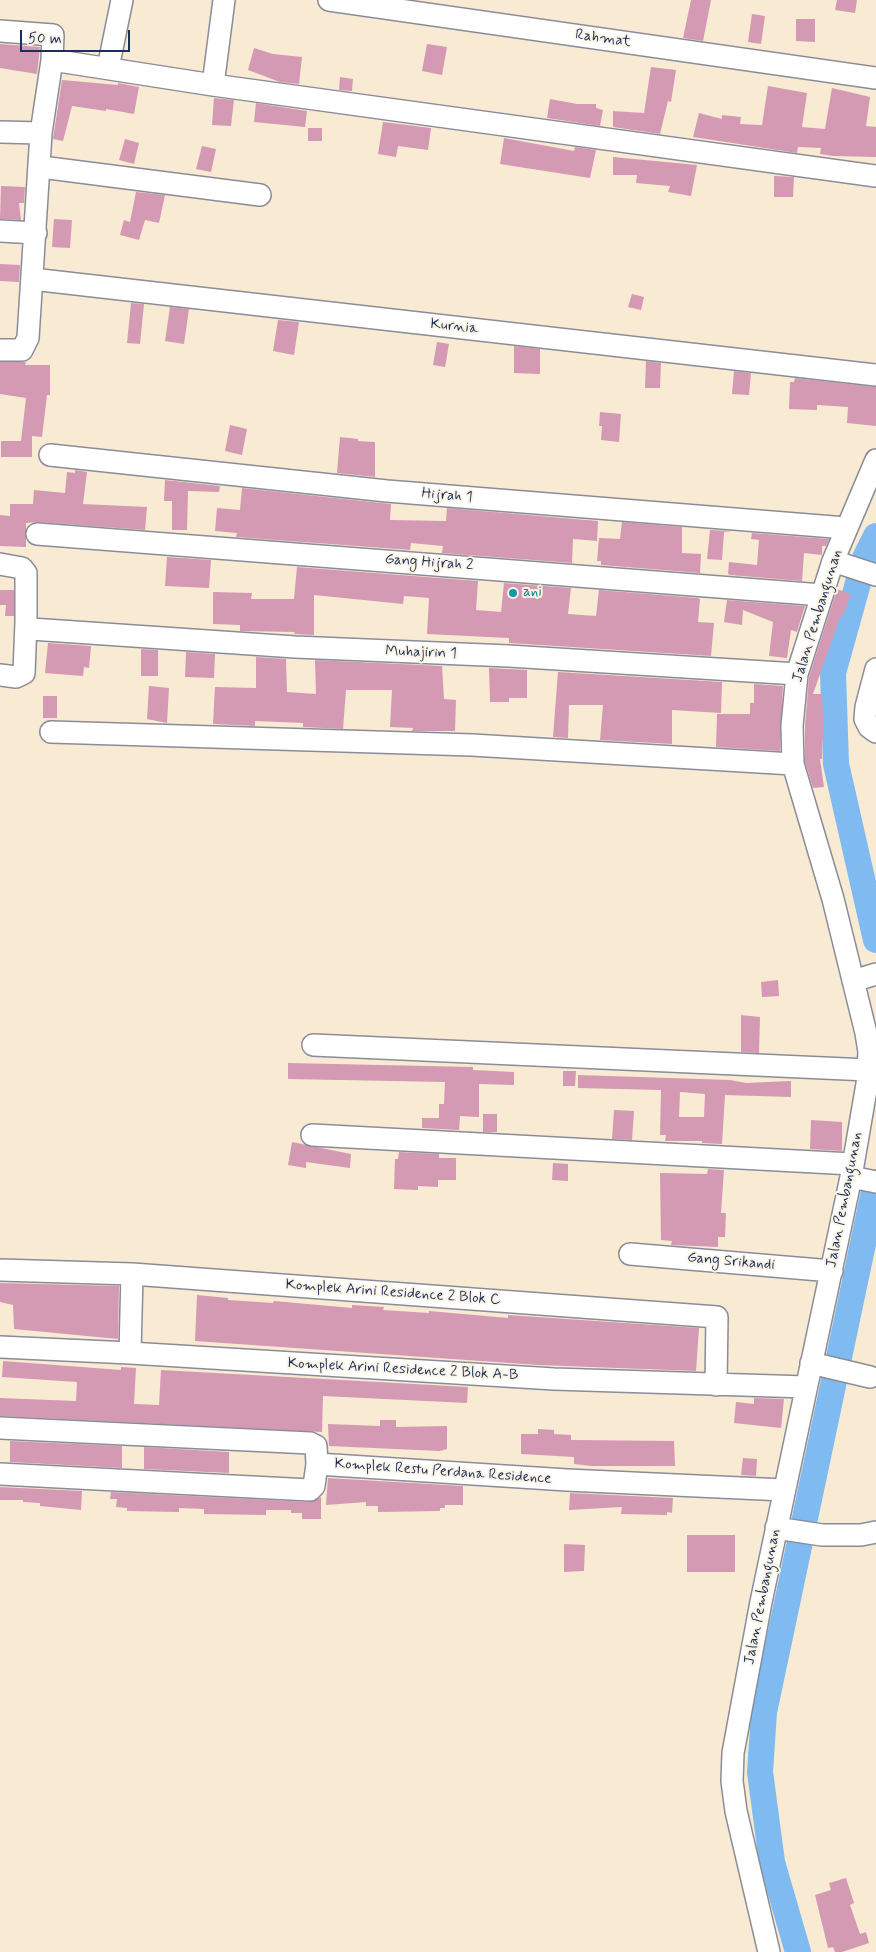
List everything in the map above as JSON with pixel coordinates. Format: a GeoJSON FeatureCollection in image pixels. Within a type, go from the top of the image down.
{"type":"FeatureCollection","features":[{"type":"Feature","properties":{"kind":"street"},"geometry":{"type":"LineString","coordinates":[[108,68],[122,0]]}},
{"type":"Feature","properties":{"kind":"street"},"geometry":{"type":"LineString","coordinates":[[213,86],[224,0]]}},
{"type":"Feature","properties":{"kind":"street","name":"Rahmat"},"geometry":{"type":"LineString","coordinates":[[329,0],[876,78]]}},
{"type":"Feature","properties":{"kind":"street"},"geometry":{"type":"LineString","coordinates":[[0,31],[53,35],[52,60],[41,133],[28,338],[25,346],[17,351],[0,350]]}},
{"type":"Feature","properties":{"kind":"street"},"geometry":{"type":"LineString","coordinates":[[52,60],[213,86],[876,176]]}},
{"type":"Feature","properties":{"kind":"street"},"geometry":{"type":"LineString","coordinates":[[0,132],[41,133]]}},
{"type":"Feature","properties":{"kind":"street"},"geometry":{"type":"LineString","coordinates":[[40,167],[260,195]]}},
{"type":"Feature","properties":{"kind":"street"},"geometry":{"type":"LineString","coordinates":[[0,231],[36,233]]}},
{"type":"Feature","properties":{"kind":"street","name":"Kurnia"},"geometry":{"type":"LineString","coordinates":[[32,279],[876,375]]}},
{"type":"Feature","properties":{"kind":"street","name":"Hijrah 1"},"geometry":{"type":"LineString","coordinates":[[50,455],[387,491],[846,528]]}},
{"type":"Feature","properties":{"kind":"street","name":"Jalan Pembangunan"},"geometry":{"type":"LineString","coordinates":[[769,1952],[736,1812],[732,1781],[733,1753],[781,1529],[784,1490],[852,1173],[868,1070],[865,977],[792,764],[792,726],[797,674],[822,595],[842,564],[846,528],[876,460]]}},
{"type":"Feature","properties":{"kind":"street","name":"Gang Hijrah 2"},"geometry":{"type":"LineString","coordinates":[[37,534],[822,595]]}},
{"type":"Feature","properties":{"kind":"street"},"geometry":{"type":"LineString","coordinates":[[0,564],[22,568],[26,573],[35,626],[24,673],[16,677],[0,675]]}},
{"type":"Feature","properties":{"kind":"street"},"geometry":{"type":"LineString","coordinates":[[842,564],[876,575]]}},
{"type":"Feature","properties":{"kind":"street","name":"Muhajirin 1"},"geometry":{"type":"LineString","coordinates":[[35,626],[295,647],[509,656],[797,674]]}},
{"type":"Feature","properties":{"kind":"street"},"geometry":{"type":"LineString","coordinates":[[876,669],[866,707],[865,719],[869,727],[876,732]]}},
{"type":"Feature","properties":{"kind":"street"},"geometry":{"type":"LineString","coordinates":[[51,732],[472,745],[792,764]]}},
{"type":"Feature","properties":{"kind":"street"},"geometry":{"type":"LineString","coordinates":[[314,1045],[868,1070]]}},
{"type":"Feature","properties":{"kind":"street"},"geometry":{"type":"LineString","coordinates":[[312,1135],[852,1173],[876,1182]]}},
{"type":"Feature","properties":{"kind":"street","name":"Gang Srikandi"},"geometry":{"type":"LineString","coordinates":[[630,1254],[832,1270]]}},
{"type":"Feature","properties":{"kind":"street","name":"Komplek Arini Residence 2 Blok C"},"geometry":{"type":"LineString","coordinates":[[0,1270],[132,1274],[718,1317],[716,1385]]}},
{"type":"Feature","properties":{"kind":"street"},"geometry":{"type":"LineString","coordinates":[[130,1353],[132,1274]]}},
{"type":"Feature","properties":{"kind":"street","name":"Komplek Arini Residence 2 Blok A-B"},"geometry":{"type":"LineString","coordinates":[[0,1347],[130,1353],[554,1379],[806,1387]]}},
{"type":"Feature","properties":{"kind":"street"},"geometry":{"type":"LineString","coordinates":[[811,1363],[870,1376]]}},
{"type":"Feature","properties":{"kind":"street","name":"Komplek Restu Perdana Residence"},"geometry":{"type":"LineString","coordinates":[[0,1428],[310,1443],[316,1446],[317,1464],[567,1480],[784,1490]]}},
{"type":"Feature","properties":{"kind":"street"},"geometry":{"type":"LineString","coordinates":[[0,1474],[310,1490],[314,1486],[317,1464]]}},
{"type":"Feature","properties":{"kind":"street"},"geometry":{"type":"LineString","coordinates":[[781,1529],[822,1535],[861,1535],[876,1532]]}},
{"type":"Feature","properties":{"kind":"building"},"geometry":{"type":"Polygon","coordinates":[[[691,0],[711,0],[703,41],[683,38],[691,0]]]}},
{"type":"Feature","properties":{"kind":"building"},"geometry":{"type":"Polygon","coordinates":[[[837,0],[857,0],[855,13],[835,10],[837,0]]]}},
{"type":"Feature","properties":{"kind":"building"},"geometry":{"type":"Polygon","coordinates":[[[752,14],[765,16],[761,44],[748,42],[752,14]]]}},
{"type":"Feature","properties":{"kind":"building"},"geometry":{"type":"Polygon","coordinates":[[[796,19],[815,19],[815,42],[796,41],[796,19]]]}},
{"type":"Feature","properties":{"kind":"building"},"geometry":{"type":"Polygon","coordinates":[[[0,44],[40,47],[37,74],[0,68],[0,44]]]}},
{"type":"Feature","properties":{"kind":"building"},"geometry":{"type":"Polygon","coordinates":[[[427,44],[447,47],[442,75],[422,71],[427,44]]]}},
{"type":"Feature","properties":{"kind":"building"},"geometry":{"type":"Polygon","coordinates":[[[254,48],[273,54],[302,57],[299,84],[280,82],[248,70],[254,48]]]}},
{"type":"Feature","properties":{"kind":"building"},"geometry":{"type":"Polygon","coordinates":[[[651,67],[676,70],[671,102],[668,101],[660,134],[613,127],[613,111],[644,113],[651,67]]]}},
{"type":"Feature","properties":{"kind":"building"},"geometry":{"type":"Polygon","coordinates":[[[340,77],[353,79],[352,91],[339,90],[340,77]]]}},
{"type":"Feature","properties":{"kind":"building"},"geometry":{"type":"Polygon","coordinates":[[[62,80],[118,85],[118,83],[139,87],[134,114],[72,106],[63,141],[53,139],[62,80]]]}},
{"type":"Feature","properties":{"kind":"building"},"geometry":{"type":"Polygon","coordinates":[[[768,86],[807,93],[802,127],[825,129],[832,88],[870,97],[866,126],[876,127],[876,157],[820,154],[821,148],[798,147],[797,153],[693,137],[699,113],[722,119],[722,115],[741,117],[740,124],[762,125],[768,86]]]}},
{"type":"Feature","properties":{"kind":"building"},"geometry":{"type":"Polygon","coordinates":[[[214,98],[234,100],[231,126],[212,125],[214,98]]]}},
{"type":"Feature","properties":{"kind":"building"},"geometry":{"type":"Polygon","coordinates":[[[550,99],[577,104],[596,104],[596,108],[603,110],[600,126],[547,118],[550,99]]]}},
{"type":"Feature","properties":{"kind":"building"},"geometry":{"type":"Polygon","coordinates":[[[256,103],[307,111],[305,127],[254,122],[256,103]]]}},
{"type":"Feature","properties":{"kind":"building"},"geometry":{"type":"Polygon","coordinates":[[[383,122],[431,128],[428,150],[398,146],[396,157],[378,154],[383,122]]]}},
{"type":"Feature","properties":{"kind":"building"},"geometry":{"type":"Polygon","coordinates":[[[308,128],[322,128],[322,141],[308,141],[308,128]]]}},
{"type":"Feature","properties":{"kind":"building"},"geometry":{"type":"Polygon","coordinates":[[[504,138],[574,151],[575,147],[596,150],[590,178],[500,164],[504,138]]]}},
{"type":"Feature","properties":{"kind":"building"},"geometry":{"type":"Polygon","coordinates":[[[125,139],[139,143],[134,164],[119,160],[125,139]]]}},
{"type":"Feature","properties":{"kind":"building"},"geometry":{"type":"Polygon","coordinates":[[[202,146],[216,149],[211,172],[196,169],[202,146]]]}},
{"type":"Feature","properties":{"kind":"building"},"geometry":{"type":"Polygon","coordinates":[[[613,157],[697,165],[691,196],[668,192],[670,186],[636,183],[637,175],[613,175],[613,157]]]}},
{"type":"Feature","properties":{"kind":"building"},"geometry":{"type":"Polygon","coordinates":[[[774,176],[794,177],[793,197],[774,197],[774,176]]]}},
{"type":"Feature","properties":{"kind":"building"},"geometry":{"type":"Polygon","coordinates":[[[1,186],[25,187],[24,203],[19,203],[21,220],[0,219],[1,186]]]}},
{"type":"Feature","properties":{"kind":"building"},"geometry":{"type":"Polygon","coordinates":[[[136,192],[165,195],[159,223],[145,220],[139,240],[120,235],[124,220],[130,222],[136,192]]]}},
{"type":"Feature","properties":{"kind":"building"},"geometry":{"type":"Polygon","coordinates":[[[54,219],[72,220],[70,248],[52,247],[54,219]]]}},
{"type":"Feature","properties":{"kind":"building"},"geometry":{"type":"Polygon","coordinates":[[[0,264],[20,265],[19,282],[0,281],[0,264]]]}},
{"type":"Feature","properties":{"kind":"building"},"geometry":{"type":"Polygon","coordinates":[[[632,294],[644,297],[641,310],[628,307],[632,294]]]}},
{"type":"Feature","properties":{"kind":"building"},"geometry":{"type":"Polygon","coordinates":[[[131,303],[144,304],[140,344],[127,343],[131,303]]]}},
{"type":"Feature","properties":{"kind":"building"},"geometry":{"type":"Polygon","coordinates":[[[170,307],[189,309],[184,344],[165,341],[170,307]]]}},
{"type":"Feature","properties":{"kind":"building"},"geometry":{"type":"Polygon","coordinates":[[[278,320],[299,322],[294,355],[273,351],[278,320]]]}},
{"type":"Feature","properties":{"kind":"building"},"geometry":{"type":"Polygon","coordinates":[[[437,342],[449,344],[445,367],[433,365],[437,342]]]}},
{"type":"Feature","properties":{"kind":"building"},"geometry":{"type":"Polygon","coordinates":[[[514,346],[540,349],[540,374],[514,373],[514,346]]]}},
{"type":"Feature","properties":{"kind":"building"},"geometry":{"type":"Polygon","coordinates":[[[646,361],[661,363],[660,388],[645,388],[646,361]]]}},
{"type":"Feature","properties":{"kind":"building"},"geometry":{"type":"Polygon","coordinates":[[[0,362],[26,362],[25,365],[50,365],[50,395],[47,395],[42,437],[32,436],[32,457],[1,457],[1,441],[21,441],[26,398],[0,394],[0,362]]]}},
{"type":"Feature","properties":{"kind":"building"},"geometry":{"type":"Polygon","coordinates":[[[734,371],[751,373],[749,395],[732,394],[734,371]]]}},
{"type":"Feature","properties":{"kind":"building"},"geometry":{"type":"Polygon","coordinates":[[[795,378],[876,387],[876,426],[847,423],[848,407],[817,405],[817,410],[789,409],[790,382],[794,382],[795,378]]]}},
{"type":"Feature","properties":{"kind":"building"},"geometry":{"type":"Polygon","coordinates":[[[600,412],[621,414],[619,442],[601,440],[600,412]]]}},
{"type":"Feature","properties":{"kind":"building"},"geometry":{"type":"Polygon","coordinates":[[[230,425],[247,429],[242,455],[225,451],[230,425]]]}},
{"type":"Feature","properties":{"kind":"building"},"geometry":{"type":"Polygon","coordinates":[[[340,437],[375,442],[375,477],[337,473],[340,437]]]}},
{"type":"Feature","properties":{"kind":"building"},"geometry":{"type":"Polygon","coordinates":[[[75,470],[87,472],[83,504],[147,507],[145,530],[37,522],[26,523],[26,547],[0,546],[0,515],[10,516],[10,504],[33,504],[34,490],[65,493],[67,472],[75,473],[75,470]]]}},
{"type":"Feature","properties":{"kind":"building"},"geometry":{"type":"Polygon","coordinates":[[[165,480],[220,486],[219,492],[188,491],[187,530],[172,530],[172,501],[164,501],[165,480]]]}},
{"type":"Feature","properties":{"kind":"building"},"geometry":{"type":"Polygon","coordinates":[[[242,488],[391,504],[390,520],[446,521],[447,508],[598,521],[597,541],[573,539],[572,563],[442,553],[443,546],[411,543],[410,550],[236,537],[237,533],[215,531],[217,508],[240,510],[242,488]]]}},
{"type":"Feature","properties":{"kind":"building"},"geometry":{"type":"Polygon","coordinates":[[[622,522],[682,527],[682,553],[701,554],[700,573],[601,565],[601,561],[597,561],[599,538],[620,539],[622,522]]]}},
{"type":"Feature","properties":{"kind":"building"},"geometry":{"type":"Polygon","coordinates":[[[710,530],[732,531],[724,532],[722,560],[707,559],[710,530]]]}},
{"type":"Feature","properties":{"kind":"building"},"geometry":{"type":"Polygon","coordinates":[[[752,533],[829,539],[826,546],[822,546],[822,555],[804,553],[802,581],[728,574],[729,562],[757,565],[759,540],[751,539],[752,533]]]}},
{"type":"Feature","properties":{"kind":"building"},"geometry":{"type":"Polygon","coordinates":[[[167,557],[211,560],[209,588],[165,586],[167,557]]]}},
{"type":"Feature","properties":{"kind":"building"},"geometry":{"type":"Polygon","coordinates":[[[297,567],[478,581],[476,610],[501,612],[504,583],[571,588],[568,614],[596,616],[599,590],[698,598],[700,599],[698,622],[714,623],[711,656],[509,643],[509,638],[427,634],[429,598],[404,596],[403,604],[314,595],[314,635],[294,634],[295,632],[240,631],[240,625],[213,624],[213,592],[252,593],[251,599],[294,599],[297,567]]]}},
{"type":"Feature","properties":{"kind":"building"},"geometry":{"type":"Polygon","coordinates":[[[837,589],[851,594],[843,616],[841,615],[813,694],[822,694],[824,740],[822,740],[822,759],[820,759],[824,787],[813,788],[805,762],[805,726],[809,677],[837,589]]]}},
{"type":"Feature","properties":{"kind":"building"},"geometry":{"type":"Polygon","coordinates":[[[0,590],[14,590],[14,616],[5,616],[6,605],[0,605],[0,590]]]}},
{"type":"Feature","properties":{"kind":"building"},"geometry":{"type":"Polygon","coordinates":[[[727,600],[805,606],[797,632],[791,630],[787,658],[769,656],[773,622],[743,610],[742,625],[724,622],[727,600]]]}},
{"type":"Feature","properties":{"kind":"building"},"geometry":{"type":"Polygon","coordinates":[[[48,643],[91,646],[89,668],[84,667],[83,676],[45,673],[48,643]]]}},
{"type":"Feature","properties":{"kind":"building"},"geometry":{"type":"Polygon","coordinates":[[[141,649],[158,650],[158,676],[141,676],[141,649]]]}},
{"type":"Feature","properties":{"kind":"building"},"geometry":{"type":"Polygon","coordinates":[[[186,652],[215,654],[214,678],[185,677],[186,652]]]}},
{"type":"Feature","properties":{"kind":"building"},"geometry":{"type":"Polygon","coordinates":[[[256,657],[286,659],[287,692],[316,694],[315,660],[442,666],[444,699],[456,700],[455,731],[412,731],[413,728],[390,727],[392,690],[346,690],[343,729],[303,727],[303,723],[255,721],[255,726],[213,724],[215,687],[256,688],[256,657]]]}},
{"type":"Feature","properties":{"kind":"building"},"geometry":{"type":"Polygon","coordinates":[[[489,668],[527,670],[527,698],[509,698],[509,702],[490,702],[489,668]]]}},
{"type":"Feature","properties":{"kind":"building"},"geometry":{"type":"Polygon","coordinates":[[[558,672],[722,682],[721,713],[672,710],[672,744],[600,740],[603,705],[569,705],[568,738],[553,737],[558,672]]]}},
{"type":"Feature","properties":{"kind":"building"},"geometry":{"type":"Polygon","coordinates":[[[754,684],[783,686],[780,751],[716,747],[717,714],[750,714],[750,703],[754,703],[754,684]]]}},
{"type":"Feature","properties":{"kind":"building"},"geometry":{"type":"Polygon","coordinates":[[[149,686],[169,688],[167,723],[147,719],[149,686]]]}},
{"type":"Feature","properties":{"kind":"building"},"geometry":{"type":"Polygon","coordinates":[[[43,696],[57,696],[57,718],[43,718],[43,696]]]}},
{"type":"Feature","properties":{"kind":"building"},"geometry":{"type":"Polygon","coordinates":[[[778,980],[779,996],[762,997],[761,982],[778,980]]]}},
{"type":"Feature","properties":{"kind":"building"},"geometry":{"type":"Polygon","coordinates":[[[741,1015],[760,1017],[759,1053],[741,1052],[741,1015]]]}},
{"type":"Feature","properties":{"kind":"building"},"geometry":{"type":"Polygon","coordinates":[[[288,1063],[473,1067],[473,1070],[514,1072],[514,1085],[479,1084],[479,1117],[460,1116],[459,1130],[422,1128],[422,1118],[439,1118],[439,1104],[444,1104],[445,1082],[288,1079],[288,1063]]]}},
{"type":"Feature","properties":{"kind":"building"},"geometry":{"type":"Polygon","coordinates":[[[563,1071],[576,1071],[575,1086],[563,1086],[563,1071]]]}},
{"type":"Feature","properties":{"kind":"building"},"geometry":{"type":"Polygon","coordinates":[[[578,1075],[730,1080],[746,1083],[791,1081],[791,1097],[725,1095],[722,1144],[702,1143],[702,1141],[665,1141],[666,1135],[660,1135],[661,1090],[578,1088],[578,1075]],[[680,1092],[679,1117],[704,1117],[705,1094],[680,1092]]]}},
{"type":"Feature","properties":{"kind":"building"},"geometry":{"type":"Polygon","coordinates":[[[614,1110],[634,1111],[632,1140],[612,1139],[614,1110]]]}},
{"type":"Feature","properties":{"kind":"building"},"geometry":{"type":"Polygon","coordinates":[[[483,1114],[497,1114],[497,1132],[483,1132],[483,1114]]]}},
{"type":"Feature","properties":{"kind":"building"},"geometry":{"type":"Polygon","coordinates":[[[811,1120],[842,1122],[842,1151],[810,1149],[811,1120]]]}},
{"type":"Feature","properties":{"kind":"building"},"geometry":{"type":"Polygon","coordinates":[[[292,1142],[351,1154],[350,1168],[306,1162],[306,1168],[288,1165],[292,1142]]]}},
{"type":"Feature","properties":{"kind":"building"},"geometry":{"type":"Polygon","coordinates":[[[399,1152],[439,1154],[439,1158],[456,1158],[456,1180],[438,1180],[438,1187],[418,1186],[418,1190],[394,1189],[395,1159],[398,1159],[399,1152]]]}},
{"type":"Feature","properties":{"kind":"building"},"geometry":{"type":"Polygon","coordinates":[[[553,1163],[568,1164],[568,1181],[552,1180],[553,1163]]]}},
{"type":"Feature","properties":{"kind":"building"},"geometry":{"type":"Polygon","coordinates":[[[708,1169],[724,1170],[721,1213],[726,1213],[725,1237],[718,1237],[718,1247],[671,1245],[672,1241],[661,1240],[660,1173],[707,1174],[708,1169]]]}},
{"type":"Feature","properties":{"kind":"building"},"geometry":{"type":"Polygon","coordinates":[[[0,1283],[119,1286],[118,1339],[14,1329],[13,1305],[0,1302],[0,1283]]]}},
{"type":"Feature","properties":{"kind":"building"},"geometry":{"type":"Polygon","coordinates":[[[197,1295],[228,1298],[228,1300],[273,1303],[274,1301],[352,1308],[352,1305],[384,1307],[383,1310],[429,1313],[429,1311],[508,1318],[508,1315],[699,1328],[696,1371],[538,1365],[195,1341],[197,1295]]]}},
{"type":"Feature","properties":{"kind":"building"},"geometry":{"type":"Polygon","coordinates":[[[3,1361],[121,1370],[121,1367],[136,1368],[134,1404],[159,1405],[161,1370],[468,1387],[467,1403],[323,1396],[322,1432],[0,1416],[0,1398],[76,1401],[77,1382],[2,1377],[3,1361]]]}},
{"type":"Feature","properties":{"kind":"building"},"geometry":{"type":"Polygon","coordinates":[[[754,1398],[784,1399],[781,1428],[734,1423],[736,1402],[754,1404],[754,1398]]]}},
{"type":"Feature","properties":{"kind":"building"},"geometry":{"type":"Polygon","coordinates":[[[380,1420],[396,1420],[396,1427],[447,1426],[447,1449],[440,1451],[329,1446],[328,1424],[380,1426],[380,1420]]]}},
{"type":"Feature","properties":{"kind":"building"},"geometry":{"type":"Polygon","coordinates":[[[538,1429],[554,1430],[554,1434],[571,1435],[571,1440],[674,1441],[675,1466],[592,1466],[574,1464],[574,1457],[521,1454],[521,1434],[538,1434],[538,1429]]]}},
{"type":"Feature","properties":{"kind":"building"},"geometry":{"type":"Polygon","coordinates":[[[10,1441],[122,1446],[122,1468],[10,1462],[10,1441]]]}},
{"type":"Feature","properties":{"kind":"building"},"geometry":{"type":"Polygon","coordinates":[[[144,1447],[229,1452],[229,1473],[144,1469],[144,1447]]]}},
{"type":"Feature","properties":{"kind":"building"},"geometry":{"type":"Polygon","coordinates":[[[743,1458],[757,1459],[756,1476],[741,1475],[743,1458]]]}},
{"type":"Feature","properties":{"kind":"building"},"geometry":{"type":"Polygon","coordinates":[[[328,1478],[463,1486],[463,1505],[445,1505],[445,1508],[440,1508],[440,1511],[378,1512],[378,1506],[366,1506],[366,1502],[326,1505],[328,1478]]]}},
{"type":"Feature","properties":{"kind":"building"},"geometry":{"type":"Polygon","coordinates":[[[0,1487],[82,1491],[81,1510],[40,1506],[40,1503],[23,1502],[23,1500],[0,1500],[0,1487]]]}},
{"type":"Feature","properties":{"kind":"building"},"geometry":{"type":"Polygon","coordinates":[[[111,1492],[309,1502],[321,1497],[321,1519],[302,1519],[302,1513],[291,1513],[291,1510],[266,1510],[266,1515],[204,1514],[204,1509],[179,1508],[179,1512],[127,1511],[127,1508],[116,1507],[117,1499],[110,1499],[111,1492]]]}},
{"type":"Feature","properties":{"kind":"building"},"geometry":{"type":"Polygon","coordinates":[[[570,1493],[673,1498],[672,1513],[667,1512],[667,1515],[621,1514],[622,1507],[569,1510],[570,1493]]]}},
{"type":"Feature","properties":{"kind":"building"},"geometry":{"type":"Polygon","coordinates":[[[687,1535],[735,1535],[735,1572],[687,1572],[687,1535]]]}},
{"type":"Feature","properties":{"kind":"building"},"geometry":{"type":"Polygon","coordinates":[[[564,1544],[585,1545],[584,1571],[564,1572],[564,1544]]]}},
{"type":"Feature","properties":{"kind":"building"},"geometry":{"type":"Polygon","coordinates":[[[846,1878],[854,1903],[850,1905],[860,1934],[866,1932],[869,1943],[842,1952],[835,1952],[833,1947],[828,1948],[815,1895],[831,1890],[829,1883],[846,1878]]]}},
{"type":"Feature","properties":{"kind":"waterway"},"geometry":{"type":"LineString","coordinates":[[876,536],[865,558],[833,673],[836,764],[876,940]]}},
{"type":"Feature","properties":{"kind":"waterway"},"geometry":{"type":"LineString","coordinates":[[798,1952],[772,1862],[760,1772],[764,1712],[876,1182]]}},
{"type":"Feature","properties":{"kind":"place","name":"ani"},"geometry":{"type":"Point","coordinates":[513,593]}}]}
